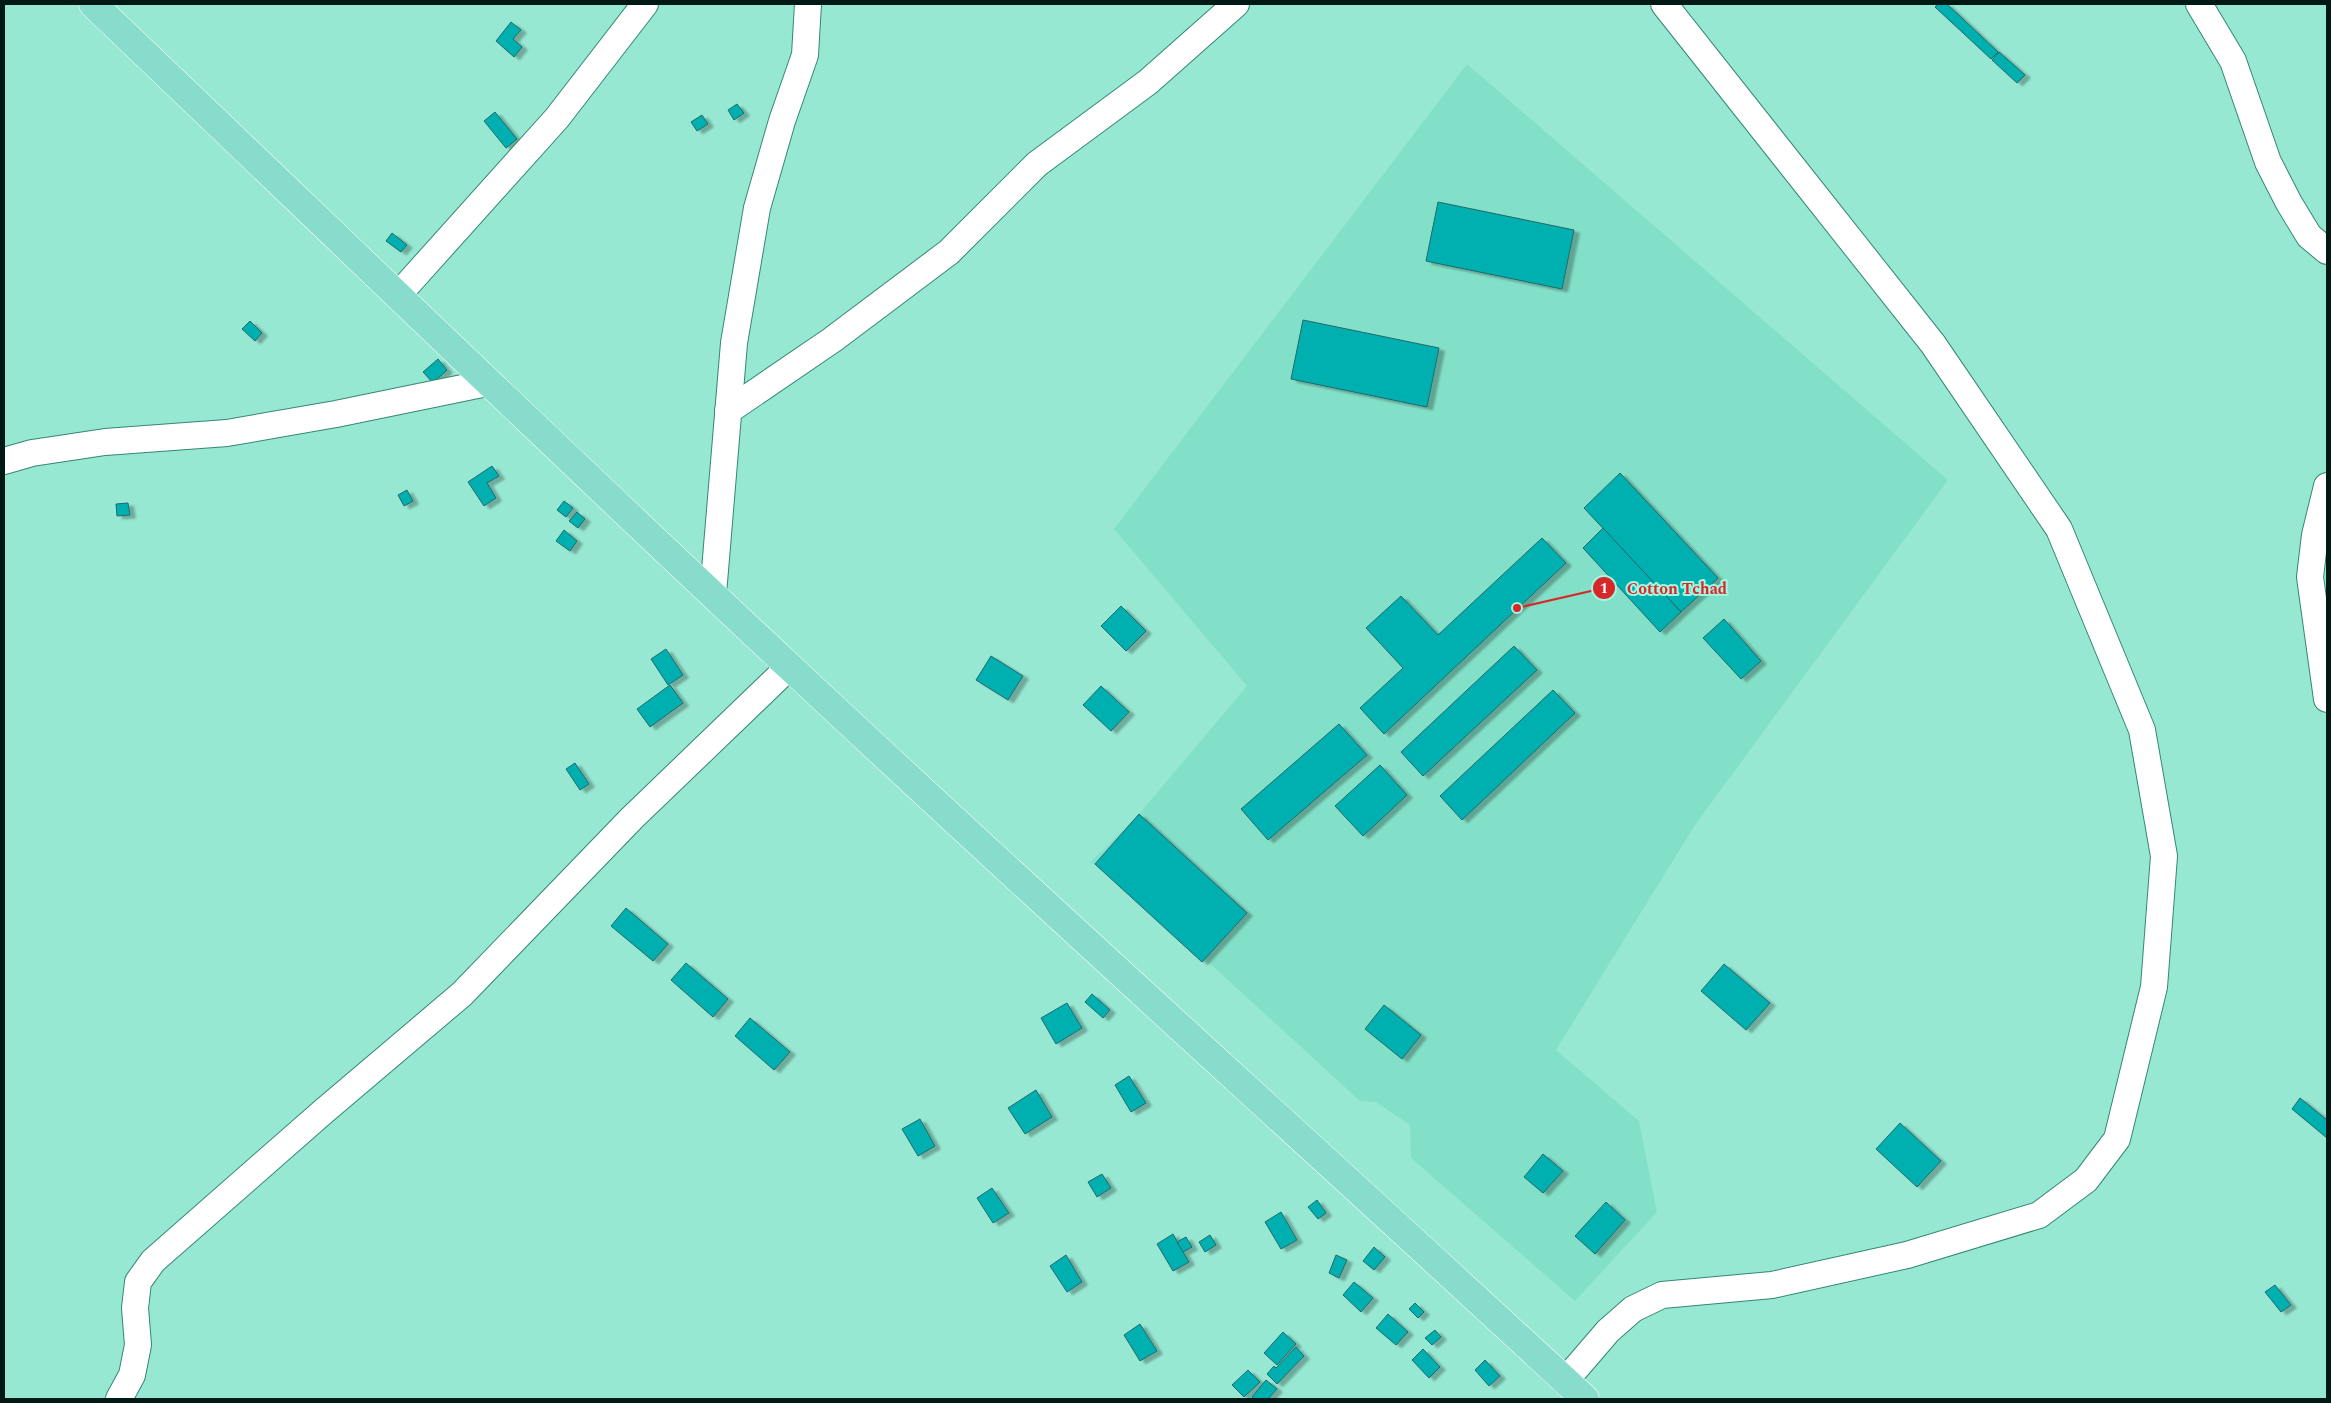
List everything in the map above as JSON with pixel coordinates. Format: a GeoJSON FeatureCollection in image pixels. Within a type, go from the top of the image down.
{"type":"FeatureCollection","features":[{"type":"Feature","properties":{"kind":"main road"},"geometry":{"type":"LineString","coordinates":[[93,4],[398,295],[487,383],[789,667],[1585,1399]]}},
{"type":"Feature","properties":{"kind":"street"},"geometry":{"type":"LineString","coordinates":[[398,295],[557,118],[645,4]]}},
{"type":"Feature","properties":{"kind":"street"},"geometry":{"type":"LineString","coordinates":[[713,594],[734,343],[757,208],[782,121],[805,55],[808,4]]}},
{"type":"Feature","properties":{"kind":"street"},"geometry":{"type":"LineString","coordinates":[[728,411],[832,340],[949,252],[1037,164],[1148,82],[1236,4]]}},
{"type":"Feature","properties":{"kind":"street"},"geometry":{"type":"LineString","coordinates":[[1565,1381],[1608,1331],[1633,1309],[1662,1295],[1772,1285],[1907,1255],[2040,1215],[2086,1180],[2117,1139],[2154,987],[2164,856],[2142,730],[2059,529],[1933,344],[1664,4]]}},
{"type":"Feature","properties":{"kind":"street"},"geometry":{"type":"LineString","coordinates":[[2199,4],[2233,61],[2268,162],[2289,203],[2310,236],[2327,250]]}},
{"type":"Feature","properties":{"kind":"street"},"geometry":{"type":"LineString","coordinates":[[4,461],[32,453],[105,442],[227,433],[336,414],[487,383]]}},
{"type":"Feature","properties":{"kind":"street"},"geometry":{"type":"LineString","coordinates":[[2327,486],[2315,535],[2310,577],[2327,699]]}},
{"type":"Feature","properties":{"kind":"street"},"geometry":{"type":"LineString","coordinates":[[119,1399],[132,1375],[138,1346],[135,1308],[138,1282],[153,1261],[324,1111],[462,994],[632,818],[789,667]]}},
{"type":"Feature","properties":{"kind":"shaded area"},"geometry":{"type":"Polygon","coordinates":[[[1467,64],[1948,480],[1695,825],[1556,1050],[1639,1121],[1657,1212],[1575,1301],[1411,1158],[1410,1125],[1376,1102],[1360,1101],[1205,959],[1091,862],[1139,814],[1247,686],[1114,529],[1467,64]]]}},
{"type":"Feature","properties":{"kind":"building"},"geometry":{"type":"Polygon","coordinates":[[[1938,4],[1947,4],[1998,52],[1991,59],[1935,7],[1938,4]]]}},
{"type":"Feature","properties":{"kind":"building"},"geometry":{"type":"Polygon","coordinates":[[[511,22],[521,30],[513,39],[522,47],[514,57],[496,41],[511,22]]]}},
{"type":"Feature","properties":{"kind":"building"},"geometry":{"type":"Polygon","coordinates":[[[1999,52],[2025,75],[2017,83],[1992,60],[1999,52]]]}},
{"type":"Feature","properties":{"kind":"building"},"geometry":{"type":"Polygon","coordinates":[[[737,104],[744,113],[734,120],[728,110],[737,104]]]}},
{"type":"Feature","properties":{"kind":"building"},"geometry":{"type":"Polygon","coordinates":[[[495,112],[517,139],[506,148],[484,121],[495,112]]]}},
{"type":"Feature","properties":{"kind":"building"},"geometry":{"type":"Polygon","coordinates":[[[702,115],[708,124],[697,131],[691,122],[702,115]]]}},
{"type":"Feature","properties":{"kind":"building"},"geometry":{"type":"Polygon","coordinates":[[[1438,202],[1574,230],[1562,289],[1426,261],[1438,202]]]}},
{"type":"Feature","properties":{"kind":"building"},"geometry":{"type":"Polygon","coordinates":[[[392,233],[407,245],[401,252],[386,241],[392,233]]]}},
{"type":"Feature","properties":{"kind":"building"},"geometry":{"type":"Polygon","coordinates":[[[1303,320],[1439,348],[1427,407],[1291,379],[1303,320]]]}},
{"type":"Feature","properties":{"kind":"building"},"geometry":{"type":"Polygon","coordinates":[[[250,321],[262,333],[255,341],[242,329],[250,321]]]}},
{"type":"Feature","properties":{"kind":"building"},"geometry":{"type":"Polygon","coordinates":[[[438,359],[447,370],[433,383],[423,372],[438,359]]]}},
{"type":"Feature","properties":{"kind":"building"},"geometry":{"type":"Polygon","coordinates":[[[492,466],[499,476],[487,483],[496,498],[484,506],[468,482],[492,466]]]}},
{"type":"Feature","properties":{"kind":"building"},"geometry":{"type":"Polygon","coordinates":[[[1620,473],[1718,578],[1681,612],[1584,508],[1620,473]]]}},
{"type":"Feature","properties":{"kind":"building"},"geometry":{"type":"Polygon","coordinates":[[[407,490],[413,501],[404,506],[398,495],[407,490]]]}},
{"type":"Feature","properties":{"kind":"building"},"geometry":{"type":"Polygon","coordinates":[[[564,501],[573,508],[566,517],[557,510],[564,501]]]}},
{"type":"Feature","properties":{"kind":"building"},"geometry":{"type":"Polygon","coordinates":[[[128,503],[130,515],[117,516],[116,504],[128,503]]]}},
{"type":"Feature","properties":{"kind":"building"},"geometry":{"type":"Polygon","coordinates":[[[577,512],[585,519],[578,528],[569,521],[577,512]]]}},
{"type":"Feature","properties":{"kind":"building"},"geometry":{"type":"Polygon","coordinates":[[[1603,528],[1681,612],[1660,632],[1583,548],[1603,528]]]}},
{"type":"Feature","properties":{"kind":"building"},"geometry":{"type":"Polygon","coordinates":[[[564,530],[577,541],[570,551],[556,541],[564,530]]]}},
{"type":"Feature","properties":{"kind":"building"},"geometry":{"type":"Polygon","coordinates":[[[1542,538],[1566,563],[1384,734],[1360,708],[1403,668],[1366,628],[1401,596],[1438,635],[1542,538]]]}},
{"type":"Feature","properties":{"kind":"building"},"geometry":{"type":"Polygon","coordinates":[[[1121,606],[1146,631],[1126,651],[1101,626],[1121,606]]]}},
{"type":"Feature","properties":{"kind":"building"},"geometry":{"type":"Polygon","coordinates":[[[1724,619],[1761,661],[1741,679],[1703,638],[1724,619]]]}},
{"type":"Feature","properties":{"kind":"building"},"geometry":{"type":"Polygon","coordinates":[[[1514,646],[1537,670],[1423,776],[1401,752],[1514,646]]]}},
{"type":"Feature","properties":{"kind":"building"},"geometry":{"type":"Polygon","coordinates":[[[666,649],[683,675],[668,685],[651,659],[666,649]]]}},
{"type":"Feature","properties":{"kind":"building"},"geometry":{"type":"Polygon","coordinates":[[[991,656],[1023,676],[1008,700],[976,680],[991,656]]]}},
{"type":"Feature","properties":{"kind":"building"},"geometry":{"type":"Polygon","coordinates":[[[670,685],[683,703],[650,727],[637,709],[670,685]]]}},
{"type":"Feature","properties":{"kind":"building"},"geometry":{"type":"Polygon","coordinates":[[[1101,686],[1129,712],[1111,731],[1083,705],[1101,686]]]}},
{"type":"Feature","properties":{"kind":"building"},"geometry":{"type":"Polygon","coordinates":[[[1553,690],[1575,713],[1462,820],[1440,796],[1553,690]]]}},
{"type":"Feature","properties":{"kind":"building"},"geometry":{"type":"Polygon","coordinates":[[[1339,724],[1367,755],[1268,840],[1241,809],[1339,724]]]}},
{"type":"Feature","properties":{"kind":"building"},"geometry":{"type":"Polygon","coordinates":[[[575,763],[589,784],[580,790],[566,769],[575,763]]]}},
{"type":"Feature","properties":{"kind":"building"},"geometry":{"type":"Polygon","coordinates":[[[1380,765],[1407,795],[1363,836],[1335,806],[1380,765]]]}},
{"type":"Feature","properties":{"kind":"building"},"geometry":{"type":"Polygon","coordinates":[[[1139,814],[1247,913],[1202,962],[1095,864],[1139,814]]]}},
{"type":"Feature","properties":{"kind":"building"},"geometry":{"type":"Polygon","coordinates":[[[626,908],[668,944],[653,961],[611,926],[626,908]]]}},
{"type":"Feature","properties":{"kind":"building"},"geometry":{"type":"Polygon","coordinates":[[[686,963],[728,999],[713,1017],[671,980],[686,963]]]}},
{"type":"Feature","properties":{"kind":"building"},"geometry":{"type":"Polygon","coordinates":[[[1724,964],[1770,1003],[1746,1030],[1701,991],[1724,964]]]}},
{"type":"Feature","properties":{"kind":"building"},"geometry":{"type":"Polygon","coordinates":[[[1092,994],[1110,1010],[1103,1018],[1085,1002],[1092,994]]]}},
{"type":"Feature","properties":{"kind":"building"},"geometry":{"type":"Polygon","coordinates":[[[1067,1003],[1082,1028],[1056,1044],[1041,1018],[1067,1003]]]}},
{"type":"Feature","properties":{"kind":"building"},"geometry":{"type":"Polygon","coordinates":[[[1384,1005],[1421,1035],[1402,1059],[1365,1029],[1384,1005]]]}},
{"type":"Feature","properties":{"kind":"building"},"geometry":{"type":"Polygon","coordinates":[[[750,1018],[790,1052],[774,1070],[735,1036],[750,1018]]]}},
{"type":"Feature","properties":{"kind":"building"},"geometry":{"type":"Polygon","coordinates":[[[1129,1076],[1146,1103],[1131,1112],[1115,1085],[1129,1076]]]}},
{"type":"Feature","properties":{"kind":"building"},"geometry":{"type":"Polygon","coordinates":[[[1036,1090],[1052,1117],[1025,1134],[1008,1108],[1036,1090]]]}},
{"type":"Feature","properties":{"kind":"building"},"geometry":{"type":"Polygon","coordinates":[[[2300,1098],[2327,1120],[2327,1138],[2292,1109],[2300,1098]]]}},
{"type":"Feature","properties":{"kind":"building"},"geometry":{"type":"Polygon","coordinates":[[[920,1119],[935,1146],[918,1156],[902,1129],[920,1119]]]}},
{"type":"Feature","properties":{"kind":"building"},"geometry":{"type":"Polygon","coordinates":[[[1900,1123],[1941,1161],[1917,1187],[1876,1149],[1900,1123]]]}},
{"type":"Feature","properties":{"kind":"building"},"geometry":{"type":"Polygon","coordinates":[[[1543,1154],[1563,1171],[1543,1193],[1524,1177],[1543,1154]]]}},
{"type":"Feature","properties":{"kind":"building"},"geometry":{"type":"Polygon","coordinates":[[[1102,1174],[1111,1188],[1097,1197],[1088,1182],[1102,1174]]]}},
{"type":"Feature","properties":{"kind":"building"},"geometry":{"type":"Polygon","coordinates":[[[992,1188],[1009,1213],[993,1223],[977,1198],[992,1188]]]}},
{"type":"Feature","properties":{"kind":"building"},"geometry":{"type":"Polygon","coordinates":[[[1317,1200],[1326,1213],[1318,1219],[1308,1207],[1317,1200]]]}},
{"type":"Feature","properties":{"kind":"building"},"geometry":{"type":"Polygon","coordinates":[[[1606,1202],[1625,1220],[1595,1254],[1575,1236],[1606,1202]]]}},
{"type":"Feature","properties":{"kind":"building"},"geometry":{"type":"Polygon","coordinates":[[[1281,1212],[1297,1240],[1281,1249],[1265,1222],[1281,1212]]]}},
{"type":"Feature","properties":{"kind":"building"},"geometry":{"type":"Polygon","coordinates":[[[1173,1234],[1189,1262],[1173,1271],[1157,1244],[1173,1234]]]}},
{"type":"Feature","properties":{"kind":"building"},"geometry":{"type":"Polygon","coordinates":[[[1210,1235],[1216,1245],[1205,1252],[1199,1242],[1210,1235]]]}},
{"type":"Feature","properties":{"kind":"building"},"geometry":{"type":"Polygon","coordinates":[[[1186,1237],[1192,1247],[1183,1252],[1177,1242],[1186,1237]]]}},
{"type":"Feature","properties":{"kind":"building"},"geometry":{"type":"Polygon","coordinates":[[[1374,1247],[1385,1257],[1374,1270],[1363,1261],[1374,1247]]]}},
{"type":"Feature","properties":{"kind":"building"},"geometry":{"type":"Polygon","coordinates":[[[1066,1255],[1082,1282],[1067,1292],[1050,1266],[1066,1255]]]}},
{"type":"Feature","properties":{"kind":"building"},"geometry":{"type":"Polygon","coordinates":[[[1336,1255],[1347,1260],[1339,1278],[1329,1273],[1336,1255]]]}},
{"type":"Feature","properties":{"kind":"building"},"geometry":{"type":"Polygon","coordinates":[[[1354,1282],[1373,1298],[1361,1312],[1343,1295],[1354,1282]]]}},
{"type":"Feature","properties":{"kind":"building"},"geometry":{"type":"Polygon","coordinates":[[[2275,1285],[2291,1305],[2281,1312],[2265,1292],[2275,1285]]]}},
{"type":"Feature","properties":{"kind":"building"},"geometry":{"type":"Polygon","coordinates":[[[1415,1303],[1424,1312],[1418,1318],[1409,1309],[1415,1303]]]}},
{"type":"Feature","properties":{"kind":"building"},"geometry":{"type":"Polygon","coordinates":[[[1388,1314],[1408,1332],[1396,1345],[1376,1328],[1388,1314]]]}},
{"type":"Feature","properties":{"kind":"building"},"geometry":{"type":"Polygon","coordinates":[[[1140,1324],[1157,1351],[1140,1361],[1124,1335],[1140,1324]]]}},
{"type":"Feature","properties":{"kind":"building"},"geometry":{"type":"Polygon","coordinates":[[[1435,1330],[1441,1337],[1432,1345],[1425,1338],[1435,1330]]]}},
{"type":"Feature","properties":{"kind":"building"},"geometry":{"type":"Polygon","coordinates":[[[1283,1332],[1296,1344],[1277,1365],[1264,1353],[1283,1332]]]}},
{"type":"Feature","properties":{"kind":"building"},"geometry":{"type":"Polygon","coordinates":[[[1296,1347],[1304,1356],[1277,1384],[1267,1374],[1274,1366],[1276,1368],[1296,1347]]]}},
{"type":"Feature","properties":{"kind":"building"},"geometry":{"type":"Polygon","coordinates":[[[1423,1349],[1440,1367],[1429,1378],[1412,1360],[1423,1349]]]}},
{"type":"Feature","properties":{"kind":"building"},"geometry":{"type":"Polygon","coordinates":[[[1485,1360],[1500,1376],[1489,1386],[1475,1370],[1485,1360]]]}},
{"type":"Feature","properties":{"kind":"building"},"geometry":{"type":"Polygon","coordinates":[[[1248,1370],[1260,1382],[1244,1397],[1232,1385],[1248,1370]]]}},
{"type":"Feature","properties":{"kind":"building"},"geometry":{"type":"Polygon","coordinates":[[[1266,1380],[1277,1389],[1268,1399],[1254,1399],[1252,1397],[1266,1380]]]}},
{"type":"Feature","properties":{"kind":"place","name":"Cotton Tchad"},"geometry":{"type":"Point","coordinates":[1517,608]}}]}
